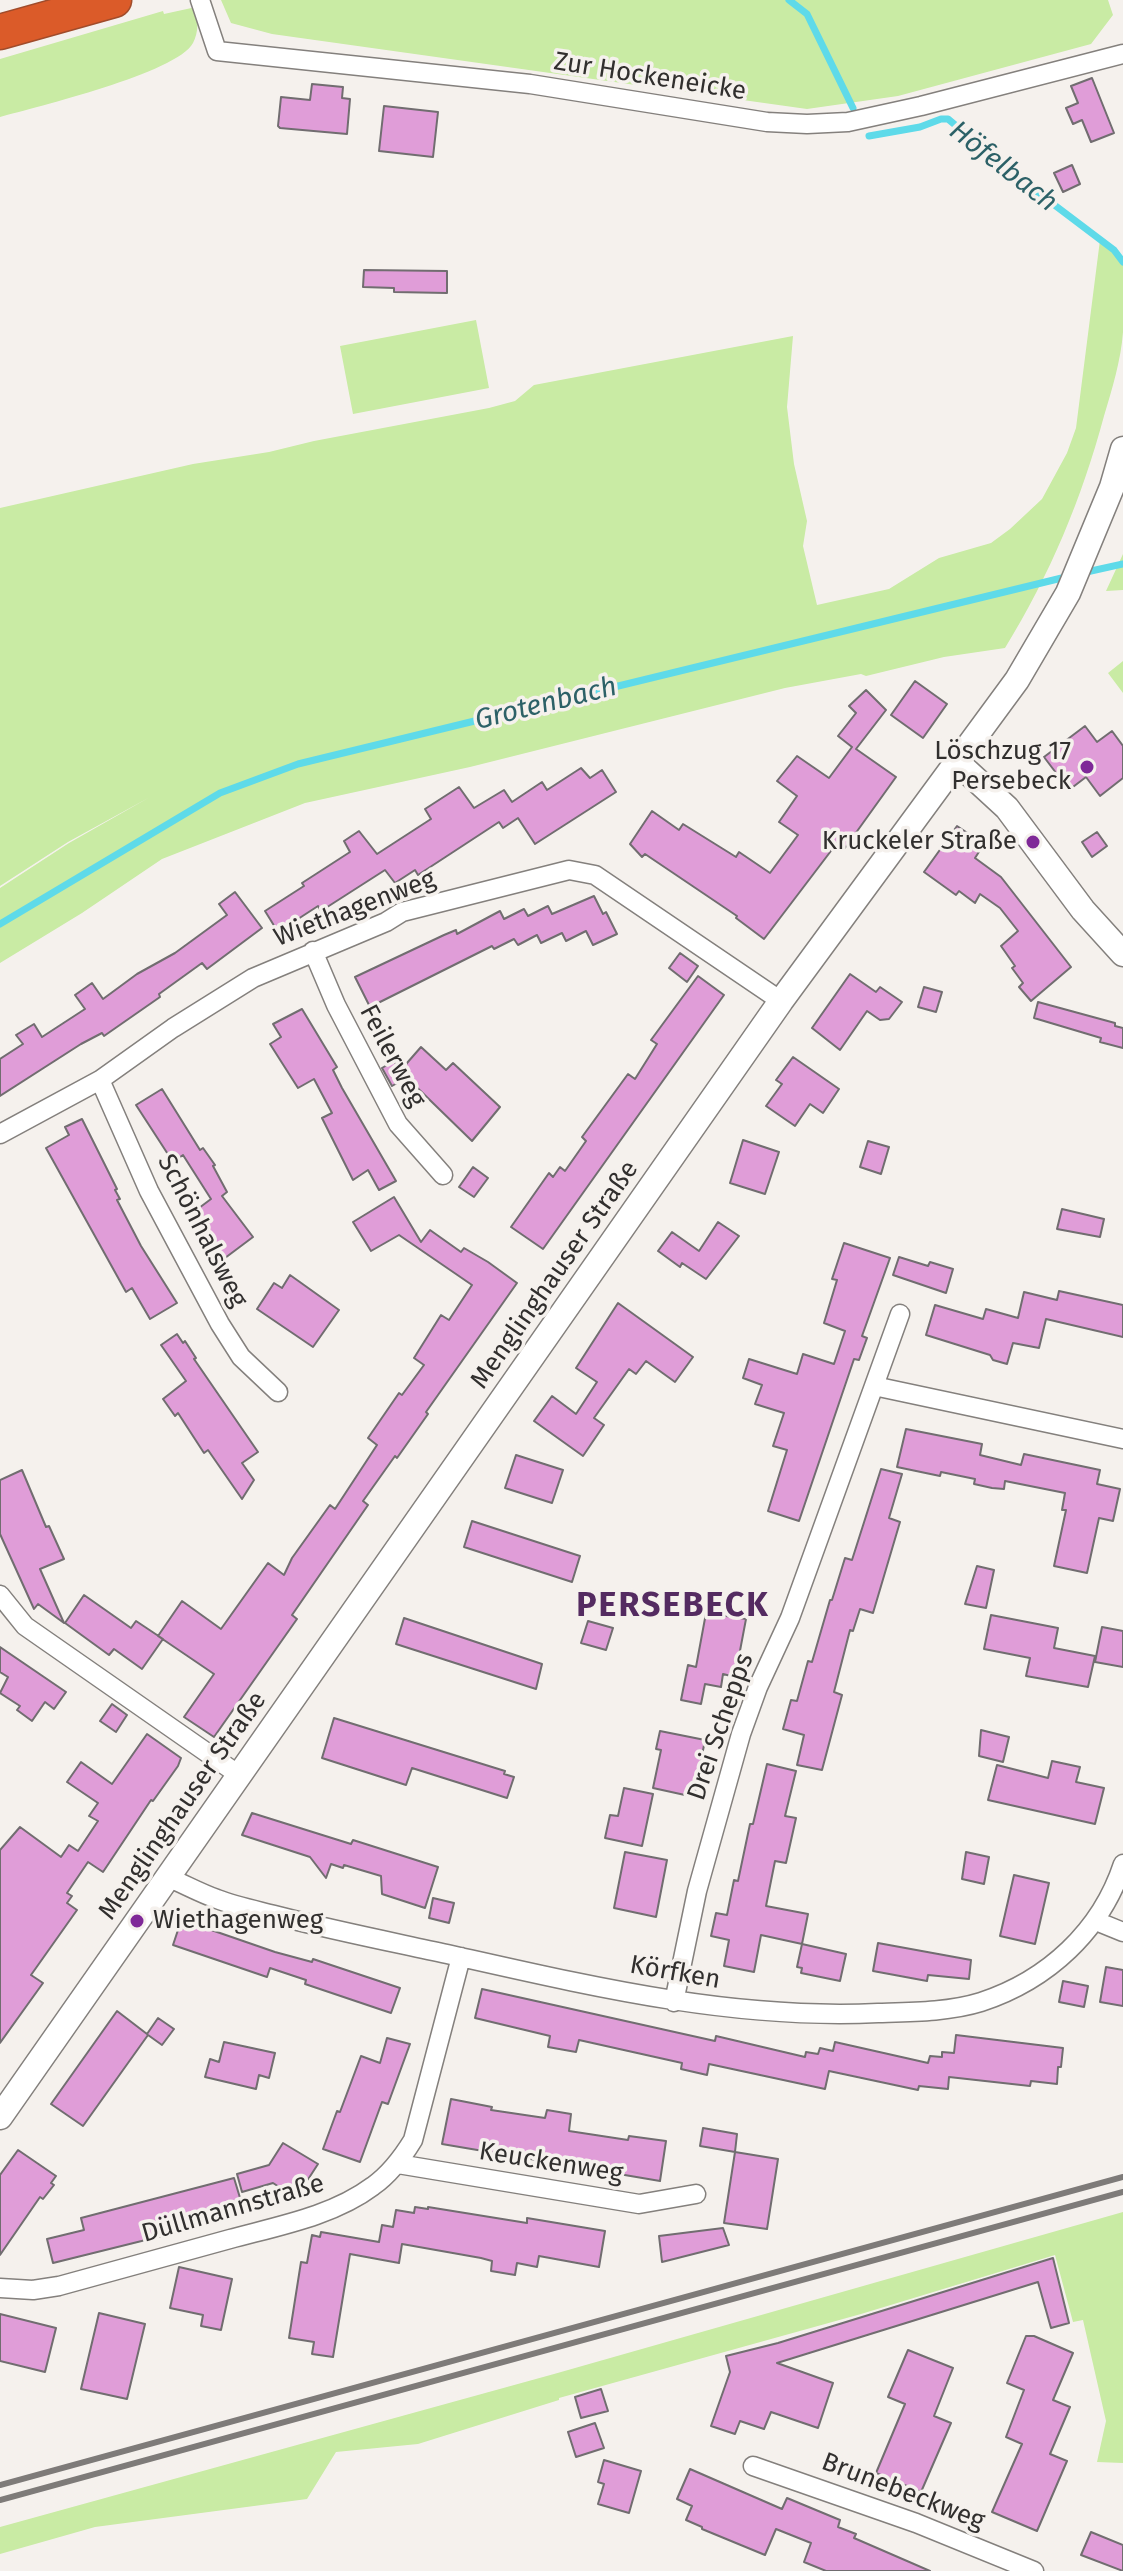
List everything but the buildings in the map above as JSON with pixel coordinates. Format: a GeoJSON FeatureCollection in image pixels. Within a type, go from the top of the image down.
{"type":"FeatureCollection","features":[{"type":"Feature","properties":{"kind":"highway"},"geometry":{"type":"LineString","coordinates":[[0,32],[114,0]]}},
{"type":"Feature","properties":{"kind":"street","name":"Zur Hockeneicke"},"geometry":{"type":"LineString","coordinates":[[200,0],[217,51],[530,84],[794,124],[848,122],[1123,54]]}},
{"type":"Feature","properties":{"kind":"street","name":"Menglinghauser Straße"},"geometry":{"type":"LineString","coordinates":[[0,2117],[781,1001],[1017,680],[1068,593],[1112,487],[1123,449]]}},
{"type":"Feature","properties":{"kind":"street"},"geometry":{"type":"LineString","coordinates":[[957,762],[1007,808],[1083,910],[1123,954]]}},
{"type":"Feature","properties":{"kind":"street","name":"Wiethagenweg"},"geometry":{"type":"LineString","coordinates":[[0,1134],[100,1080],[173,1028],[253,978],[416,908],[569,870],[595,875],[781,1001]]}},
{"type":"Feature","properties":{"kind":"street","name":"Feilerweg"},"geometry":{"type":"LineString","coordinates":[[313,951],[336,1005],[398,1124],[443,1175]]}},
{"type":"Feature","properties":{"kind":"street","name":"Schönhalsweg"},"geometry":{"type":"LineString","coordinates":[[100,1080],[149,1191],[220,1324],[241,1357],[278,1392]]}},
{"type":"Feature","properties":{"kind":"street","name":"Drei Schepps"},"geometry":{"type":"LineString","coordinates":[[674,2002],[697,1891],[741,1734],[758,1687],[790,1618],[900,1314]]}},
{"type":"Feature","properties":{"kind":"street"},"geometry":{"type":"LineString","coordinates":[[874,1386],[1123,1439]]}},
{"type":"Feature","properties":{"kind":"street"},"geometry":{"type":"LineString","coordinates":[[0,1595],[25,1626],[239,1775]]}},
{"type":"Feature","properties":{"kind":"street","name":"Körfken"},"geometry":{"type":"LineString","coordinates":[[167,1877],[219,1900],[248,1908],[461,1957],[674,2002],[752,2012],[812,2015],[904,2012],[977,2003],[1004,1993],[1042,1972],[1078,1941],[1096,1921],[1123,1864]]}},
{"type":"Feature","properties":{"kind":"street"},"geometry":{"type":"LineString","coordinates":[[1096,1921],[1123,1932]]}},
{"type":"Feature","properties":{"kind":"street","name":"Düllmannstraße"},"geometry":{"type":"LineString","coordinates":[[0,2288],[33,2290],[59,2286],[318,2214],[346,2203],[373,2186],[398,2164],[413,2140],[461,1957]]}},
{"type":"Feature","properties":{"kind":"street","name":"Keuckenweg"},"geometry":{"type":"LineString","coordinates":[[398,2164],[639,2204],[696,2194]]}},
{"type":"Feature","properties":{"kind":"street","name":"Brunebeckweg"},"geometry":{"type":"LineString","coordinates":[[753,2466],[916,2523],[1034,2571]]}},
{"type":"Feature","properties":{"kind":"green space"},"geometry":{"type":"Polygon","coordinates":[[[221,0],[1108,0],[1113,15],[1091,44],[898,96],[807,109],[272,34],[231,23],[221,0]]]}},
{"type":"Feature","properties":{"kind":"green space"},"geometry":{"type":"Polygon","coordinates":[[[196,7],[198,25],[193,43],[182,54],[161,66],[104,88],[0,117],[0,59],[163,11],[164,14],[196,7]]]}},
{"type":"Feature","properties":{"kind":"green space"},"geometry":{"type":"Polygon","coordinates":[[[1100,240],[1123,258],[1123,332],[1116,374],[1086,477],[1063,535],[1005,648],[944,657],[866,676],[861,674],[785,688],[470,767],[305,803],[162,859],[0,963],[0,888],[69,843],[150,797],[68,842],[0,886],[0,508],[193,464],[489,408],[515,401],[534,385],[793,336],[787,407],[794,464],[807,521],[803,546],[817,605],[889,589],[939,558],[991,543],[1042,499],[1067,453],[1076,428],[1100,240]]]}},
{"type":"Feature","properties":{"kind":"green space"},"geometry":{"type":"Polygon","coordinates":[[[476,320],[489,388],[353,414],[340,346],[476,320]]]}},
{"type":"Feature","properties":{"kind":"green space"},"geometry":{"type":"Polygon","coordinates":[[[1123,554],[1123,590],[1106,591],[1123,554]]]}},
{"type":"Feature","properties":{"kind":"green space"},"geometry":{"type":"Polygon","coordinates":[[[1123,661],[1123,693],[1108,673],[1123,661]]]}},
{"type":"Feature","properties":{"kind":"green space"},"geometry":{"type":"Polygon","coordinates":[[[1123,2212],[1123,2463],[1097,2462],[1106,2421],[1083,2320],[1073,2322],[1055,2255],[861,2314],[559,2398],[418,2444],[336,2452],[307,2499],[95,2527],[0,2554],[0,2527],[1123,2212]]]}},
{"type":"Feature","properties":{"kind":"waterway","name":"Höfelbach"},"geometry":{"type":"LineString","coordinates":[[789,0],[807,14],[853,108]]}},
{"type":"Feature","properties":{"kind":"waterway","name":"Höfelbach"},"geometry":{"type":"LineString","coordinates":[[869,136],[948,119],[1114,250],[1123,262]]}},
{"type":"Feature","properties":{"kind":"waterway","name":"Grotenbach"},"geometry":{"type":"LineString","coordinates":[[1082,573],[1123,564]]}},
{"type":"Feature","properties":{"kind":"waterway","name":"Grotenbach"},"geometry":{"type":"LineString","coordinates":[[0,924],[220,793],[298,764],[1070,576]]}},
{"type":"Feature","properties":{"kind":"railway"},"geometry":{"type":"LineString","coordinates":[[0,2485],[1123,2177]]}},
{"type":"Feature","properties":{"kind":"railway"},"geometry":{"type":"LineString","coordinates":[[0,2500],[1123,2192]]}},
{"type":"Feature","properties":{"kind":"place","name":"Löschzug 17 Persebeck"},"geometry":{"type":"Point","coordinates":[1087,767]}},
{"type":"Feature","properties":{"kind":"place","name":"Kruckeler Straße"},"geometry":{"type":"Point","coordinates":[1033,842]}},
{"type":"Feature","properties":{"kind":"place","name":"Wiethagenweg"},"geometry":{"type":"Point","coordinates":[137,1921]}},
{"type":"Feature","properties":{"kind":"district","name":"PERSEBECK"},"geometry":{"type":"Point","coordinates":[673,1607]}}]}
